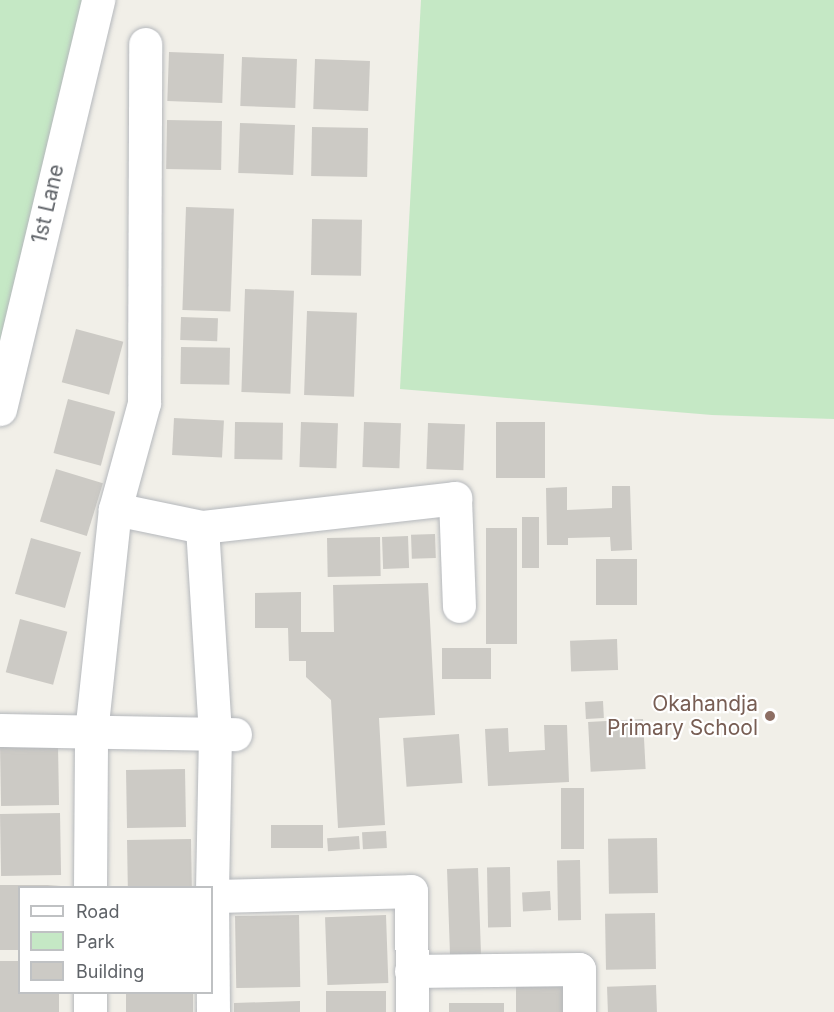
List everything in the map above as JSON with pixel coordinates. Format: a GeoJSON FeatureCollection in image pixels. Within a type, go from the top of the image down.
{"type":"FeatureCollection","features":[{"type":"Feature","properties":{"kind":"street","name":"1st Lane"},"geometry":{"type":"LineString","coordinates":[[0,409],[98,0]]}},
{"type":"Feature","properties":{"kind":"street"},"geometry":{"type":"LineString","coordinates":[[90,886],[91,733],[115,509],[144,403],[145,44]]}},
{"type":"Feature","properties":{"kind":"street"},"geometry":{"type":"LineString","coordinates":[[115,509],[202,527],[454,498],[459,606]]}},
{"type":"Feature","properties":{"kind":"street"},"geometry":{"type":"LineString","coordinates":[[202,527],[225,734],[213,886]]}},
{"type":"Feature","properties":{"kind":"street"},"geometry":{"type":"LineString","coordinates":[[0,730],[225,734]]}},
{"type":"Feature","properties":{"kind":"street"},"geometry":{"type":"LineString","coordinates":[[213,896],[411,891],[412,1012]]}},
{"type":"Feature","properties":{"kind":"street"},"geometry":{"type":"LineString","coordinates":[[411,971],[579,969],[579,1012]]}},
{"type":"Feature","properties":{"kind":"street"},"geometry":{"type":"LineString","coordinates":[[90,994],[90,1012]]}},
{"type":"Feature","properties":{"kind":"street"},"geometry":{"type":"LineString","coordinates":[[213,994],[213,1012]]}},
{"type":"Feature","properties":{"kind":"green space"},"geometry":{"type":"Polygon","coordinates":[[[0,0],[98,0],[0,409],[0,0]]]}},
{"type":"Feature","properties":{"kind":"green space"},"geometry":{"type":"Polygon","coordinates":[[[421,0],[834,0],[834,419],[712,415],[400,389],[421,0]]]}},
{"type":"Feature","properties":{"kind":"building"},"geometry":{"type":"Polygon","coordinates":[[[169,52],[224,54],[222,103],[167,101],[169,52]]]}},
{"type":"Feature","properties":{"kind":"building"},"geometry":{"type":"Polygon","coordinates":[[[242,57],[297,59],[295,108],[240,106],[242,57]]]}},
{"type":"Feature","properties":{"kind":"building"},"geometry":{"type":"Polygon","coordinates":[[[315,59],[370,61],[368,111],[313,109],[315,59]]]}},
{"type":"Feature","properties":{"kind":"building"},"geometry":{"type":"Polygon","coordinates":[[[167,120],[222,121],[221,170],[166,169],[167,120]]]}},
{"type":"Feature","properties":{"kind":"building"},"geometry":{"type":"Polygon","coordinates":[[[240,123],[295,125],[293,175],[238,173],[240,123]]]}},
{"type":"Feature","properties":{"kind":"building"},"geometry":{"type":"Polygon","coordinates":[[[312,127],[368,128],[367,177],[311,176],[312,127]]]}},
{"type":"Feature","properties":{"kind":"building"},"geometry":{"type":"Polygon","coordinates":[[[186,207],[234,209],[230,312],[182,310],[186,207]]]}},
{"type":"Feature","properties":{"kind":"building"},"geometry":{"type":"Polygon","coordinates":[[[312,219],[362,220],[361,276],[311,275],[312,219]]]}},
{"type":"Feature","properties":{"kind":"building"},"geometry":{"type":"Polygon","coordinates":[[[245,289],[294,291],[290,394],[241,392],[245,289]]]}},
{"type":"Feature","properties":{"kind":"building"},"geometry":{"type":"Polygon","coordinates":[[[307,311],[357,313],[354,397],[304,395],[307,311]]]}},
{"type":"Feature","properties":{"kind":"building"},"geometry":{"type":"Polygon","coordinates":[[[181,317],[218,318],[217,341],[180,340],[181,317]]]}},
{"type":"Feature","properties":{"kind":"building"},"geometry":{"type":"Polygon","coordinates":[[[76,329],[123,342],[109,395],[62,382],[76,329]]]}},
{"type":"Feature","properties":{"kind":"building"},"geometry":{"type":"Polygon","coordinates":[[[181,347],[230,348],[229,385],[180,384],[181,347]]]}},
{"type":"Feature","properties":{"kind":"building"},"geometry":{"type":"Polygon","coordinates":[[[68,399],[115,412],[101,466],[54,453],[68,399]]]}},
{"type":"Feature","properties":{"kind":"building"},"geometry":{"type":"Polygon","coordinates":[[[174,418],[224,421],[222,458],[172,455],[174,418]]]}},
{"type":"Feature","properties":{"kind":"building"},"geometry":{"type":"Polygon","coordinates":[[[235,422],[283,423],[282,460],[234,459],[235,422]]]}},
{"type":"Feature","properties":{"kind":"building"},"geometry":{"type":"Polygon","coordinates":[[[301,422],[338,423],[336,468],[299,467],[301,422]]]}},
{"type":"Feature","properties":{"kind":"building"},"geometry":{"type":"Polygon","coordinates":[[[364,422],[401,423],[399,468],[362,467],[364,422]]]}},
{"type":"Feature","properties":{"kind":"building"},"geometry":{"type":"Polygon","coordinates":[[[496,422],[545,422],[545,478],[496,478],[496,422]]]}},
{"type":"Feature","properties":{"kind":"building"},"geometry":{"type":"Polygon","coordinates":[[[428,423],[465,424],[463,470],[426,469],[428,423]]]}},
{"type":"Feature","properties":{"kind":"building"},"geometry":{"type":"Polygon","coordinates":[[[56,469],[103,483],[87,536],[40,522],[56,469]]]}},
{"type":"Feature","properties":{"kind":"building"},"geometry":{"type":"Polygon","coordinates":[[[612,486],[630,486],[632,550],[611,551],[610,537],[568,538],[568,545],[547,545],[546,488],[567,487],[567,510],[612,508],[612,486]]]}},
{"type":"Feature","properties":{"kind":"building"},"geometry":{"type":"Polygon","coordinates":[[[522,517],[539,517],[539,568],[522,568],[522,517]]]}},
{"type":"Feature","properties":{"kind":"building"},"geometry":{"type":"Polygon","coordinates":[[[486,528],[517,528],[517,644],[486,644],[486,528]]]}},
{"type":"Feature","properties":{"kind":"building"},"geometry":{"type":"Polygon","coordinates":[[[435,534],[436,558],[412,559],[411,535],[435,534]]]}},
{"type":"Feature","properties":{"kind":"building"},"geometry":{"type":"Polygon","coordinates":[[[408,536],[409,568],[383,569],[382,537],[408,536]]]}},
{"type":"Feature","properties":{"kind":"building"},"geometry":{"type":"Polygon","coordinates":[[[380,537],[381,576],[328,577],[327,538],[380,537]]]}},
{"type":"Feature","properties":{"kind":"building"},"geometry":{"type":"Polygon","coordinates":[[[31,538],[81,552],[65,608],[15,594],[31,538]]]}},
{"type":"Feature","properties":{"kind":"building"},"geometry":{"type":"Polygon","coordinates":[[[596,559],[637,559],[637,605],[596,605],[596,559]]]}},
{"type":"Feature","properties":{"kind":"building"},"geometry":{"type":"Polygon","coordinates":[[[428,583],[435,715],[379,718],[385,825],[338,828],[331,700],[306,677],[306,661],[289,661],[288,628],[255,628],[255,593],[301,592],[301,632],[334,632],[333,585],[428,583]]]}},
{"type":"Feature","properties":{"kind":"building"},"geometry":{"type":"Polygon","coordinates":[[[20,619],[67,632],[53,685],[6,672],[20,619]]]}},
{"type":"Feature","properties":{"kind":"building"},"geometry":{"type":"Polygon","coordinates":[[[617,639],[618,670],[571,672],[570,641],[617,639]]]}},
{"type":"Feature","properties":{"kind":"building"},"geometry":{"type":"Polygon","coordinates":[[[442,648],[491,648],[491,679],[442,679],[442,648]]]}},
{"type":"Feature","properties":{"kind":"building"},"geometry":{"type":"Polygon","coordinates":[[[603,701],[604,718],[586,719],[585,702],[603,701]]]}},
{"type":"Feature","properties":{"kind":"building"},"geometry":{"type":"Polygon","coordinates":[[[643,719],[646,769],[591,772],[588,722],[643,719]]]}},
{"type":"Feature","properties":{"kind":"building"},"geometry":{"type":"Polygon","coordinates":[[[544,725],[567,725],[569,782],[488,786],[485,729],[508,728],[509,752],[545,750],[544,725]]]}},
{"type":"Feature","properties":{"kind":"building"},"geometry":{"type":"Polygon","coordinates":[[[459,734],[462,783],[407,787],[403,738],[459,734]]]}},
{"type":"Feature","properties":{"kind":"building"},"geometry":{"type":"Polygon","coordinates":[[[58,745],[59,805],[1,806],[0,746],[58,745]]]}},
{"type":"Feature","properties":{"kind":"building"},"geometry":{"type":"Polygon","coordinates":[[[185,769],[186,827],[127,828],[126,770],[185,769]]]}},
{"type":"Feature","properties":{"kind":"building"},"geometry":{"type":"Polygon","coordinates":[[[561,788],[584,788],[584,849],[561,849],[561,788]]]}},
{"type":"Feature","properties":{"kind":"building"},"geometry":{"type":"Polygon","coordinates":[[[60,813],[61,875],[1,876],[0,814],[60,813]]]}},
{"type":"Feature","properties":{"kind":"building"},"geometry":{"type":"Polygon","coordinates":[[[271,825],[323,825],[323,848],[271,848],[271,825]]]}},
{"type":"Feature","properties":{"kind":"building"},"geometry":{"type":"Polygon","coordinates":[[[386,831],[387,848],[363,849],[362,832],[386,831]]]}},
{"type":"Feature","properties":{"kind":"building"},"geometry":{"type":"Polygon","coordinates":[[[359,836],[360,849],[328,851],[327,838],[359,836]]]}},
{"type":"Feature","properties":{"kind":"building"},"geometry":{"type":"Polygon","coordinates":[[[657,838],[658,893],[609,894],[608,839],[657,838]]]}},
{"type":"Feature","properties":{"kind":"building"},"geometry":{"type":"Polygon","coordinates":[[[191,839],[192,886],[128,886],[127,840],[191,839]]]}},
{"type":"Feature","properties":{"kind":"building"},"geometry":{"type":"Polygon","coordinates":[[[557,860],[580,860],[581,920],[558,920],[557,860]]]}},
{"type":"Feature","properties":{"kind":"building"},"geometry":{"type":"Polygon","coordinates":[[[487,867],[510,867],[511,927],[488,927],[487,867]]]}},
{"type":"Feature","properties":{"kind":"building"},"geometry":{"type":"Polygon","coordinates":[[[478,868],[481,958],[450,959],[447,869],[478,868]]]}},
{"type":"Feature","properties":{"kind":"building"},"geometry":{"type":"Polygon","coordinates":[[[0,885],[61,885],[18,886],[18,950],[0,950],[0,885]]]}},
{"type":"Feature","properties":{"kind":"building"},"geometry":{"type":"Polygon","coordinates":[[[550,891],[551,910],[523,911],[522,892],[550,891]]]}},
{"type":"Feature","properties":{"kind":"building"},"geometry":{"type":"Polygon","coordinates":[[[655,913],[656,969],[606,970],[605,914],[655,913]]]}},
{"type":"Feature","properties":{"kind":"building"},"geometry":{"type":"Polygon","coordinates":[[[299,915],[300,987],[236,988],[235,916],[299,915]]]}},
{"type":"Feature","properties":{"kind":"building"},"geometry":{"type":"Polygon","coordinates":[[[386,915],[388,983],[327,985],[325,917],[386,915]]]}},
{"type":"Feature","properties":{"kind":"building"},"geometry":{"type":"Polygon","coordinates":[[[0,961],[18,961],[18,994],[59,994],[59,1012],[0,1012],[0,961]]]}},
{"type":"Feature","properties":{"kind":"building"},"geometry":{"type":"Polygon","coordinates":[[[656,985],[657,1012],[608,1012],[607,987],[656,985]]]}},
{"type":"Feature","properties":{"kind":"building"},"geometry":{"type":"Polygon","coordinates":[[[516,986],[566,986],[566,1012],[516,1012],[516,986]]]}},
{"type":"Feature","properties":{"kind":"building"},"geometry":{"type":"Polygon","coordinates":[[[326,991],[386,991],[386,1012],[326,1012],[326,991]]]}},
{"type":"Feature","properties":{"kind":"building"},"geometry":{"type":"Polygon","coordinates":[[[126,994],[193,994],[193,1012],[126,1012],[126,994]]]}},
{"type":"Feature","properties":{"kind":"building"},"geometry":{"type":"Polygon","coordinates":[[[300,1001],[300,1012],[234,1012],[234,1003],[300,1001]]]}},
{"type":"Feature","properties":{"kind":"building"},"geometry":{"type":"Polygon","coordinates":[[[449,1003],[504,1003],[504,1012],[449,1012],[449,1003]]]}},
{"type":"Feature","properties":{"kind":"place","name":"Okahandja Primary School"},"geometry":{"type":"Point","coordinates":[770,716]}}]}
